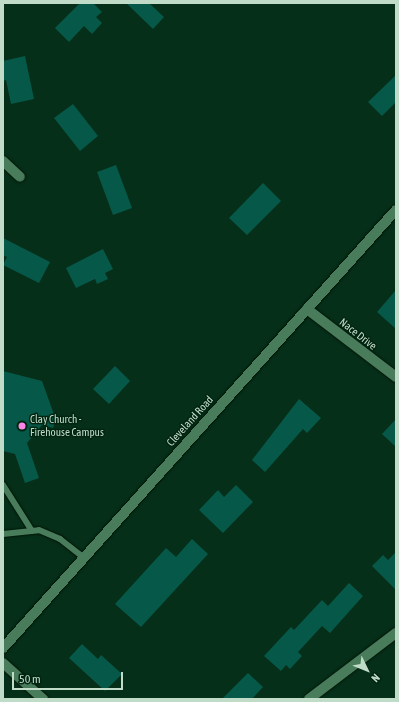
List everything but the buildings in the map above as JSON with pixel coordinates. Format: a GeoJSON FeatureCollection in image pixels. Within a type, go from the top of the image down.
{"type":"FeatureCollection","features":[{"type":"Feature","properties":{"kind":"main road"},"geometry":{"type":"LineString","coordinates":[[3,161],[20,178]]}},
{"type":"Feature","properties":{"kind":"main road","name":"Cleveland Road"},"geometry":{"type":"LineString","coordinates":[[3,648],[396,210]]}},
{"type":"Feature","properties":{"kind":"main road","name":"Nace Drive"},"geometry":{"type":"LineString","coordinates":[[307,309],[396,376]]}},
{"type":"Feature","properties":{"kind":"main road"},"geometry":{"type":"LineString","coordinates":[[309,699],[396,633]]}},
{"type":"Feature","properties":{"kind":"main road"},"geometry":{"type":"LineString","coordinates":[[3,663],[43,699]]}},
{"type":"Feature","properties":{"kind":"lane"},"geometry":{"type":"LineString","coordinates":[[3,485],[32,531]]}},
{"type":"Feature","properties":{"kind":"lane"},"geometry":{"type":"LineString","coordinates":[[3,534],[32,531],[60,539],[84,558]]}},
{"type":"Feature","properties":{"kind":"place","name":"Clay Church - Firehouse Campus"},"geometry":{"type":"Point","coordinates":[22,426]}}]}
